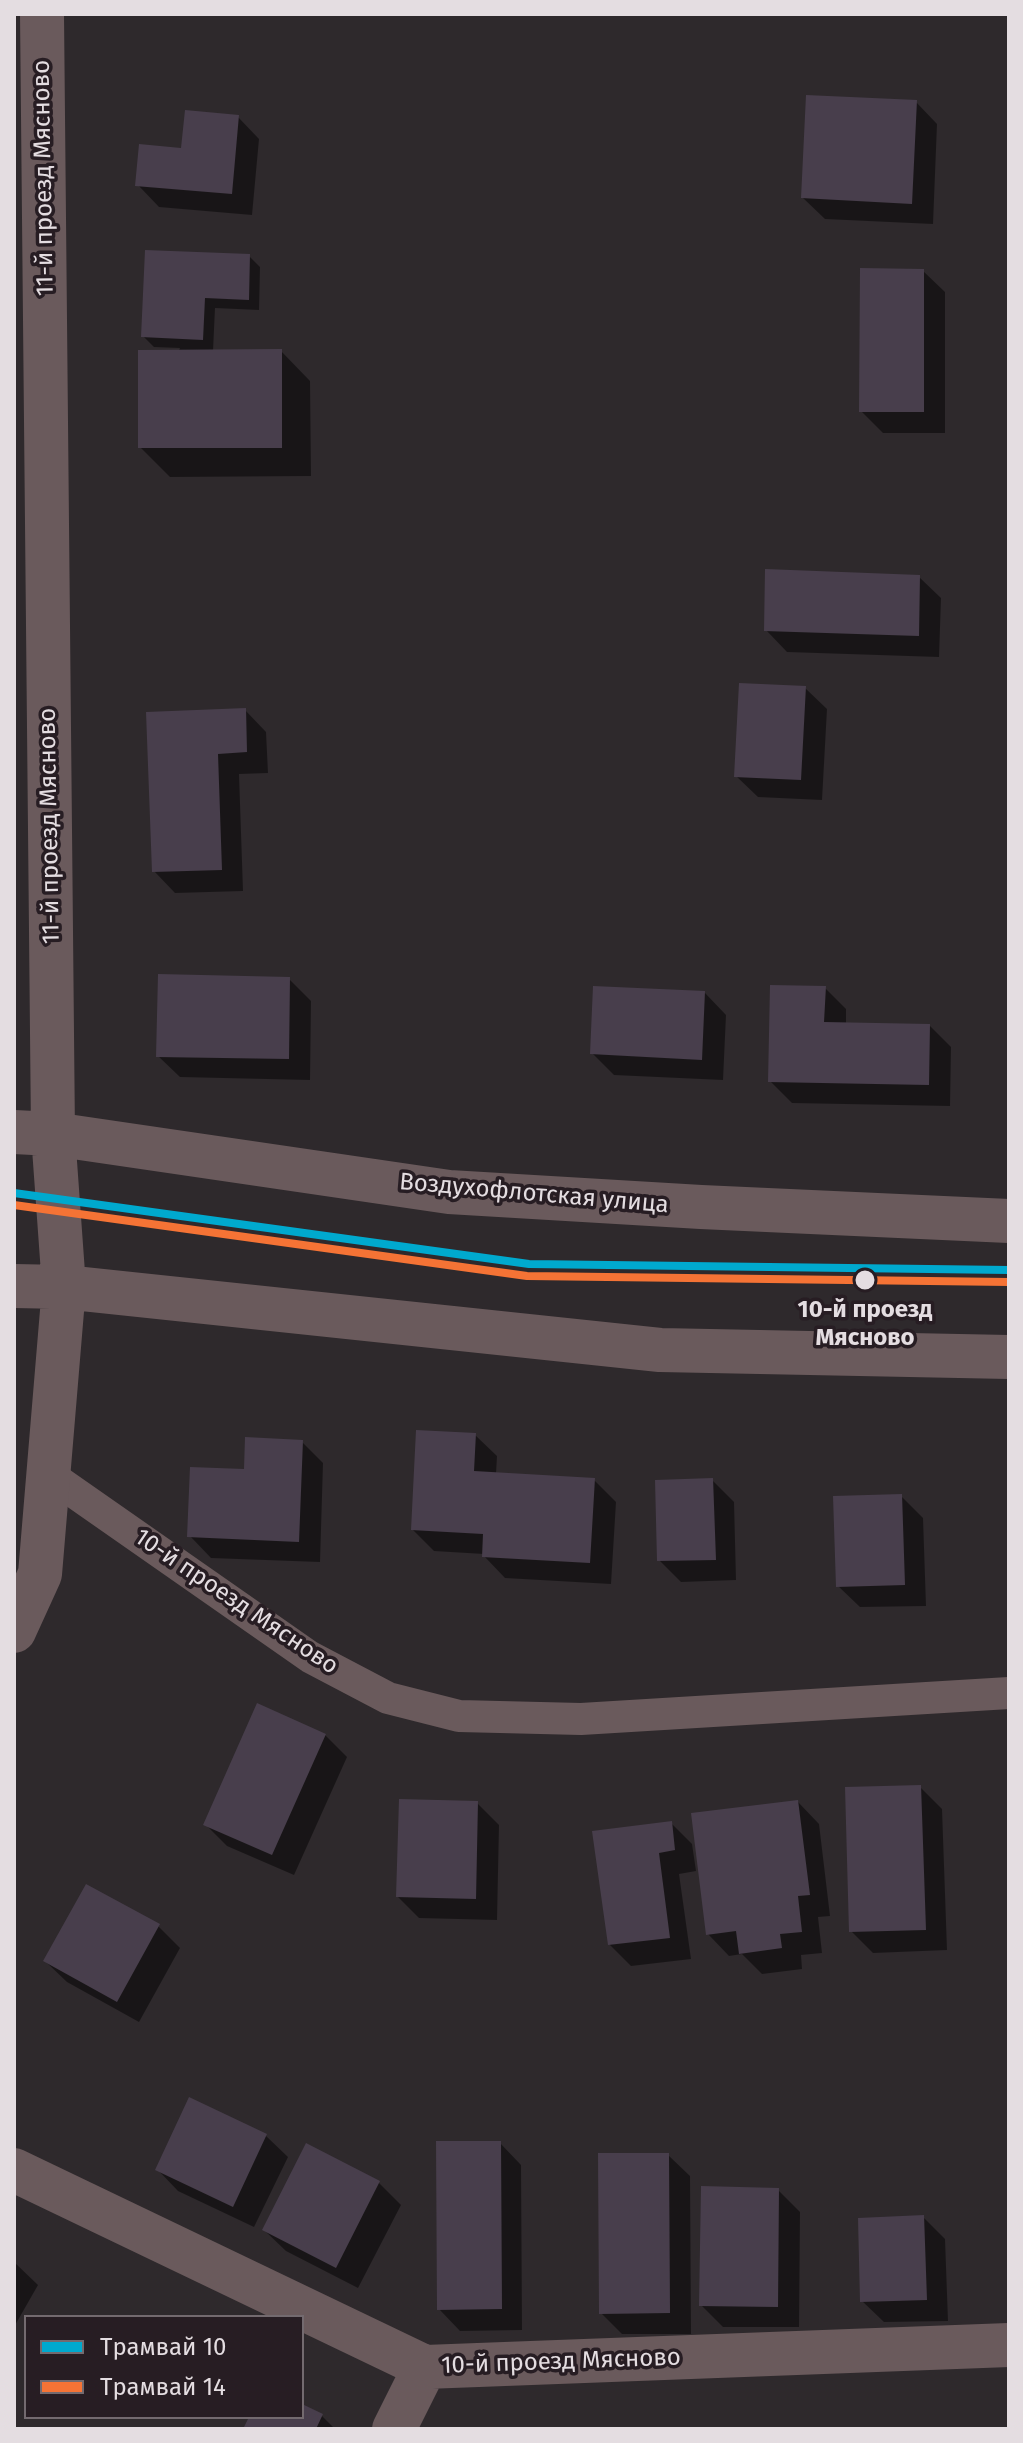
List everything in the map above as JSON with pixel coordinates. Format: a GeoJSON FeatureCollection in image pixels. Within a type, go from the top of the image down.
{"type":"FeatureCollection","features":[{"type":"Feature","properties":{"kind":"street","name":"11-й проезд Мясново"},"geometry":{"type":"LineString","coordinates":[[14,1631],[40,1574],[64,1287],[34,1133],[42,14]]}},
{"type":"Feature","properties":{"kind":"street","name":"Воздухофлотская улица"},"geometry":{"type":"LineString","coordinates":[[34,1133],[449,1192],[1009,1221]]}},
{"type":"Feature","properties":{"kind":"street"},"geometry":{"type":"LineString","coordinates":[[14,1286],[64,1287],[660,1350],[1009,1357]]}},
{"type":"Feature","properties":{"kind":"street","name":"10-й проезд Мясново"},"geometry":{"type":"LineString","coordinates":[[14,2170],[425,2367],[1009,2345]]}},
{"type":"Feature","properties":{"kind":"street"},"geometry":{"type":"LineString","coordinates":[[394,2429],[425,2367]]}},
{"type":"Feature","properties":{"kind":"lane","name":"10-й проезд Мясново"},"geometry":{"type":"LineString","coordinates":[[48,1474],[310,1657],[388,1698],[459,1716],[581,1719],[1009,1693]]}},
{"type":"Feature","properties":{"kind":"building"},"geometry":{"type":"Polygon","coordinates":[[[806,95],[917,100],[912,204],[801,198],[806,95]]]}},
{"type":"Feature","properties":{"kind":"building"},"geometry":{"type":"Polygon","coordinates":[[[185,110],[239,115],[232,194],[135,186],[139,144],[181,148],[185,110]]]}},
{"type":"Feature","properties":{"kind":"building"},"geometry":{"type":"Polygon","coordinates":[[[145,250],[250,254],[249,300],[205,298],[203,340],[141,337],[145,250]]]}},
{"type":"Feature","properties":{"kind":"building"},"geometry":{"type":"Polygon","coordinates":[[[860,268],[924,269],[924,412],[859,412],[860,268]]]}},
{"type":"Feature","properties":{"kind":"building"},"geometry":{"type":"Polygon","coordinates":[[[282,349],[282,448],[138,448],[138,350],[282,349]]]}},
{"type":"Feature","properties":{"kind":"building"},"geometry":{"type":"Polygon","coordinates":[[[765,569],[920,575],[919,636],[764,631],[765,569]]]}},
{"type":"Feature","properties":{"kind":"building"},"geometry":{"type":"Polygon","coordinates":[[[739,683],[806,686],[801,780],[734,777],[739,683]]]}},
{"type":"Feature","properties":{"kind":"building"},"geometry":{"type":"Polygon","coordinates":[[[246,708],[247,752],[218,754],[222,870],[152,872],[146,712],[246,708]]]}},
{"type":"Feature","properties":{"kind":"building"},"geometry":{"type":"Polygon","coordinates":[[[158,974],[290,977],[289,1059],[156,1057],[158,974]]]}},
{"type":"Feature","properties":{"kind":"building"},"geometry":{"type":"Polygon","coordinates":[[[770,985],[826,986],[824,1022],[930,1024],[929,1085],[768,1082],[770,985]]]}},
{"type":"Feature","properties":{"kind":"building"},"geometry":{"type":"Polygon","coordinates":[[[593,986],[705,991],[702,1060],[590,1054],[593,986]]]}},
{"type":"Feature","properties":{"kind":"building"},"geometry":{"type":"Polygon","coordinates":[[[416,1430],[476,1433],[474,1471],[595,1478],[590,1563],[482,1557],[483,1534],[411,1530],[416,1430]]]}},
{"type":"Feature","properties":{"kind":"building"},"geometry":{"type":"Polygon","coordinates":[[[245,1437],[303,1440],[299,1542],[187,1537],[190,1467],[244,1469],[245,1437]]]}},
{"type":"Feature","properties":{"kind":"building"},"geometry":{"type":"Polygon","coordinates":[[[713,1478],[716,1560],[657,1561],[655,1480],[713,1478]]]}},
{"type":"Feature","properties":{"kind":"building"},"geometry":{"type":"Polygon","coordinates":[[[902,1494],[905,1585],[836,1587],[833,1496],[902,1494]]]}},
{"type":"Feature","properties":{"kind":"building"},"geometry":{"type":"Polygon","coordinates":[[[257,1703],[326,1734],[272,1855],[203,1825],[257,1703]]]}},
{"type":"Feature","properties":{"kind":"building"},"geometry":{"type":"Polygon","coordinates":[[[921,1785],[926,1930],[849,1932],[845,1787],[921,1785]]]}},
{"type":"Feature","properties":{"kind":"building"},"geometry":{"type":"Polygon","coordinates":[[[399,1799],[478,1801],[476,1899],[396,1897],[399,1799]]]}},
{"type":"Feature","properties":{"kind":"building"},"geometry":{"type":"Polygon","coordinates":[[[798,1800],[810,1895],[798,1896],[802,1932],[780,1934],[782,1948],[739,1954],[736,1931],[706,1935],[691,1813],[798,1800]]]}},
{"type":"Feature","properties":{"kind":"building"},"geometry":{"type":"Polygon","coordinates":[[[672,1821],[675,1850],[659,1853],[670,1938],[608,1945],[592,1831],[672,1821]]]}},
{"type":"Feature","properties":{"kind":"building"},"geometry":{"type":"Polygon","coordinates":[[[86,1884],[160,1924],[117,2002],[43,1961],[86,1884]]]}},
{"type":"Feature","properties":{"kind":"building"},"geometry":{"type":"Polygon","coordinates":[[[189,2097],[267,2134],[233,2207],[155,2170],[189,2097]]]}},
{"type":"Feature","properties":{"kind":"building"},"geometry":{"type":"Polygon","coordinates":[[[436,2141],[501,2141],[502,2309],[437,2310],[436,2141]]]}},
{"type":"Feature","properties":{"kind":"building"},"geometry":{"type":"Polygon","coordinates":[[[306,2143],[380,2181],[336,2268],[262,2230],[306,2143]]]}},
{"type":"Feature","properties":{"kind":"building"},"geometry":{"type":"Polygon","coordinates":[[[598,2153],[669,2153],[670,2313],[599,2314],[598,2153]]]}},
{"type":"Feature","properties":{"kind":"building"},"geometry":{"type":"Polygon","coordinates":[[[701,2186],[779,2188],[778,2307],[699,2306],[701,2186]]]}},
{"type":"Feature","properties":{"kind":"building"},"geometry":{"type":"Polygon","coordinates":[[[924,2215],[927,2300],[860,2302],[858,2218],[924,2215]]]}},
{"type":"Feature","properties":{"kind":"building"},"geometry":{"type":"Polygon","coordinates":[[[304,2405],[323,2414],[316,2429],[243,2429],[248,2419],[304,2419],[304,2405]]]}},
{"type":"Feature","properties":{"kind":"tram line","name":"10"},"geometry":{"type":"LineString","coordinates":[[14,1193],[529,1264],[1009,1270]]}},
{"type":"Feature","properties":{"kind":"tram line","name":"14"},"geometry":{"type":"LineString","coordinates":[[14,1205],[527,1276],[1009,1282]]}},
{"type":"Feature","properties":{"kind":"place","name":"10-й проезд Мясново"},"geometry":{"type":"Point","coordinates":[865,1280]}}]}
